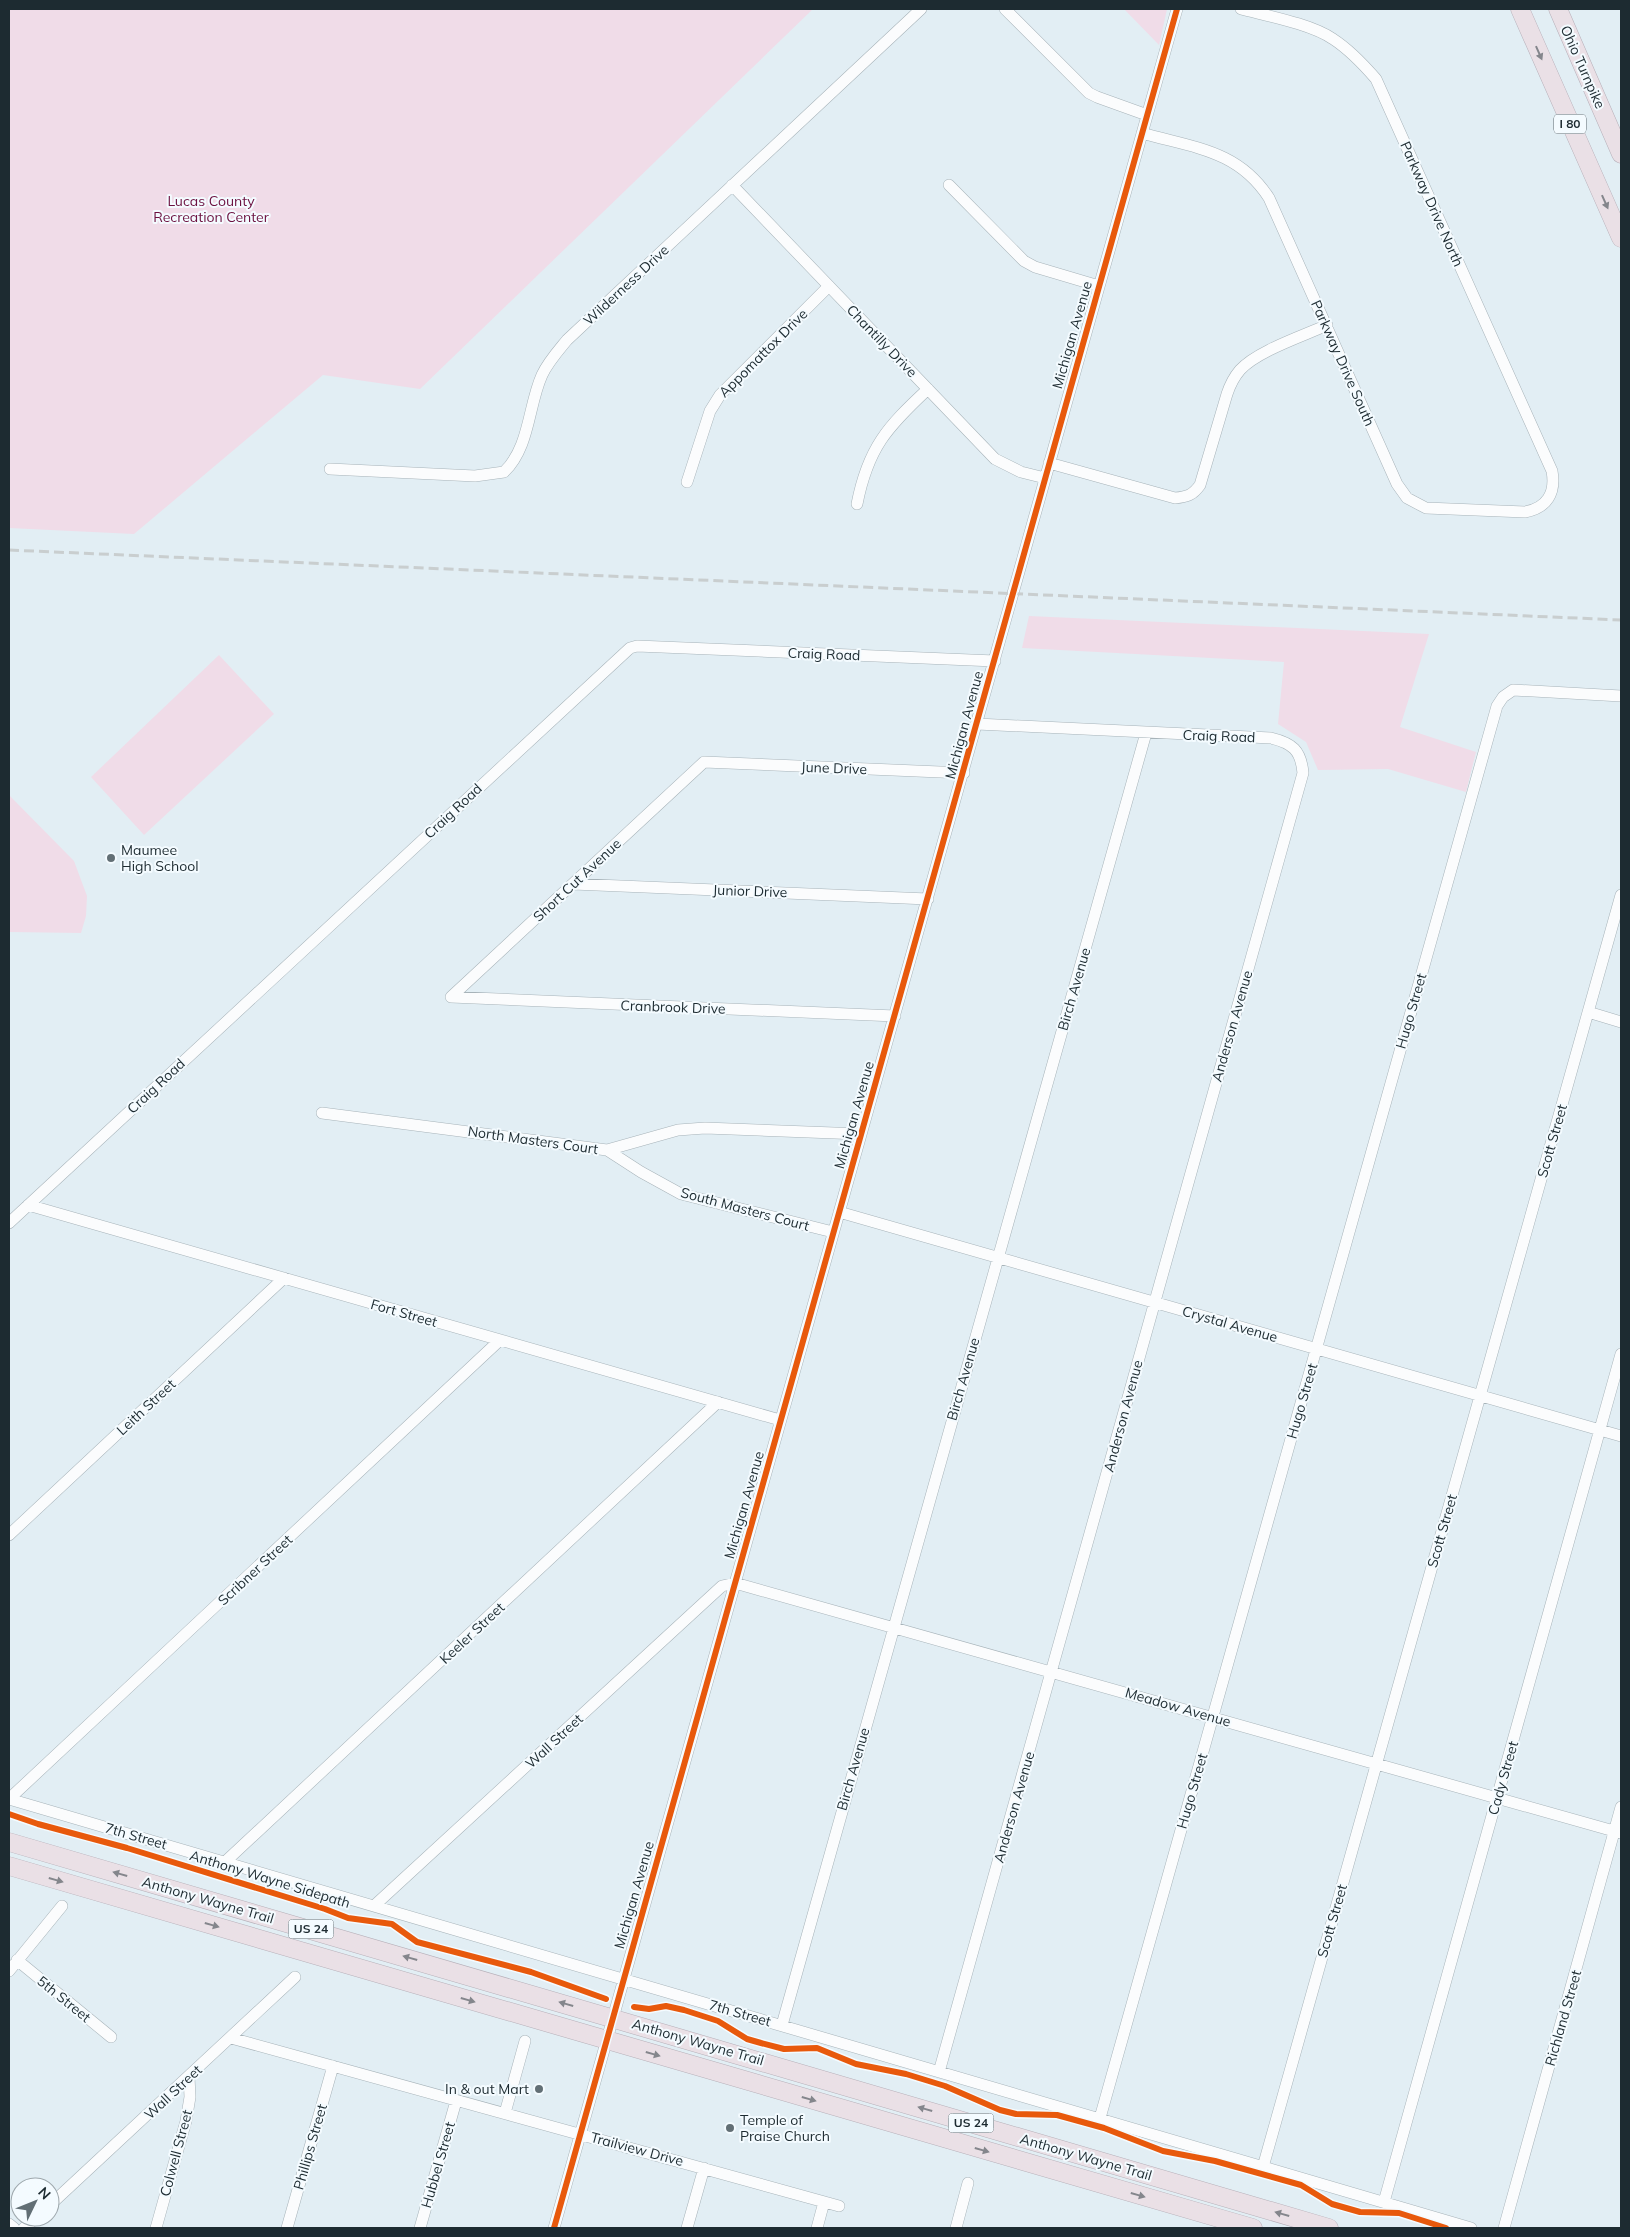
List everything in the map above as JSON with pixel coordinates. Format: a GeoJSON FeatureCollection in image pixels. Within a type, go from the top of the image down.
{"type":"FeatureCollection","features":[{"type":"Feature","properties":{"kind":"highway","name":"I 80"},"geometry":{"type":"LineString","coordinates":[[1520,9],[1621,238]]}},
{"type":"Feature","properties":{"kind":"highway","name":"Ohio Turnpike"},"geometry":{"type":"LineString","coordinates":[[1558,9],[1621,154]]}},
{"type":"Feature","properties":{"kind":"highway","name":"Anthony Wayne Trail"},"geometry":{"type":"LineString","coordinates":[[9,1842],[613,2017],[1328,2228]]}},
{"type":"Feature","properties":{"kind":"highway","name":"Anthony Wayne Trail"},"geometry":{"type":"LineString","coordinates":[[9,1866],[1254,2228]]}},
{"type":"Feature","properties":{"kind":"street","name":"Wilderness Drive"},"geometry":{"type":"LineString","coordinates":[[330,468],[475,476],[504,472],[517,455],[542,375],[553,357],[567,340],[921,9]]}},
{"type":"Feature","properties":{"kind":"street"},"geometry":{"type":"LineString","coordinates":[[1005,9],[1089,93],[1097,98],[1147,115]]}},
{"type":"Feature","properties":{"kind":"street","name":"Michigan Avenue"},"geometry":{"type":"LineString","coordinates":[[554,2228],[1177,9]]}},
{"type":"Feature","properties":{"kind":"street","name":"Parkway Drive North"},"geometry":{"type":"LineString","coordinates":[[1241,9],[1316,30],[1332,38],[1357,57],[1376,79],[1552,471]]}},
{"type":"Feature","properties":{"kind":"street","name":"Parkway Drive South"},"geometry":{"type":"LineString","coordinates":[[1142,134],[1222,156],[1242,167],[1254,178],[1269,198],[1397,484],[1406,498],[1426,508],[1525,512],[1536,510],[1545,504],[1554,489],[1552,471]]}},
{"type":"Feature","properties":{"kind":"street"},"geometry":{"type":"LineString","coordinates":[[949,184],[1024,261],[1036,267],[1099,286]]}},
{"type":"Feature","properties":{"kind":"street","name":"Chantilly Drive"},"geometry":{"type":"LineString","coordinates":[[732,185],[995,459],[1021,472],[1045,478]]}},
{"type":"Feature","properties":{"kind":"street","name":"Appomattox Drive"},"geometry":{"type":"LineString","coordinates":[[687,482],[710,411],[720,395],[829,286]]}},
{"type":"Feature","properties":{"kind":"street"},"geometry":{"type":"LineString","coordinates":[[1049,463],[1175,498],[1186,498],[1200,485],[1227,394],[1232,380],[1240,369],[1254,358],[1327,325]]}},
{"type":"Feature","properties":{"kind":"street"},"geometry":{"type":"LineString","coordinates":[[857,504],[862,480],[882,436],[928,389]]}},
{"type":"Feature","properties":{"kind":"street","name":"Craig Road"},"geometry":{"type":"LineString","coordinates":[[9,1223],[630,648],[638,646],[995,661]]}},
{"type":"Feature","properties":{"kind":"street","name":"Hugo Street"},"geometry":{"type":"LineString","coordinates":[[1100,2118],[1497,706],[1503,697],[1513,690],[1621,696]]}},
{"type":"Feature","properties":{"kind":"street","name":"Craig Road"},"geometry":{"type":"LineString","coordinates":[[977,724],[1271,738],[1288,743],[1295,749],[1302,760]]}},
{"type":"Feature","properties":{"kind":"street","name":"Birch Avenue"},"geometry":{"type":"LineString","coordinates":[[782,2025],[1146,733]]}},
{"type":"Feature","properties":{"kind":"street","name":"Anderson Avenue"},"geometry":{"type":"LineString","coordinates":[[940,2072],[1303,773],[1302,760]]}},
{"type":"Feature","properties":{"kind":"street","name":"June Drive"},"geometry":{"type":"LineString","coordinates":[[704,762],[964,773]]}},
{"type":"Feature","properties":{"kind":"street","name":"Short Cut Avenue"},"geometry":{"type":"LineString","coordinates":[[450,997],[704,762]]}},
{"type":"Feature","properties":{"kind":"street","name":"Junior Drive"},"geometry":{"type":"LineString","coordinates":[[573,884],[928,899]]}},
{"type":"Feature","properties":{"kind":"street","name":"Scott Street"},"geometry":{"type":"LineString","coordinates":[[1263,2167],[1621,895]]}},
{"type":"Feature","properties":{"kind":"street","name":"Cranbrook Drive"},"geometry":{"type":"LineString","coordinates":[[450,997],[895,1016]]}},
{"type":"Feature","properties":{"kind":"street"},"geometry":{"type":"LineString","coordinates":[[1588,1012],[1621,1022]]}},
{"type":"Feature","properties":{"kind":"street","name":"North Masters Court"},"geometry":{"type":"LineString","coordinates":[[322,1113],[606,1150],[678,1130],[705,1128],[861,1134]]}},
{"type":"Feature","properties":{"kind":"street","name":"South Masters Court"},"geometry":{"type":"LineString","coordinates":[[606,1150],[681,1194],[833,1232]]}},
{"type":"Feature","properties":{"kind":"street","name":"Fort Street"},"geometry":{"type":"LineString","coordinates":[[28,1205],[780,1420]]}},
{"type":"Feature","properties":{"kind":"street","name":"Crystal Avenue"},"geometry":{"type":"LineString","coordinates":[[839,1212],[1621,1436]]}},
{"type":"Feature","properties":{"kind":"street","name":"Leith Street"},"geometry":{"type":"LineString","coordinates":[[9,1535],[284,1278]]}},
{"type":"Feature","properties":{"kind":"street","name":"Scribner Street"},"geometry":{"type":"LineString","coordinates":[[9,1799],[500,1340]]}},
{"type":"Feature","properties":{"kind":"street","name":"Cady Street"},"geometry":{"type":"LineString","coordinates":[[1384,2202],[1621,1354]]}},
{"type":"Feature","properties":{"kind":"street","name":"Keeler Street"},"geometry":{"type":"LineString","coordinates":[[225,1862],[718,1402]]}},
{"type":"Feature","properties":{"kind":"street","name":"Meadow Avenue"},"geometry":{"type":"LineString","coordinates":[[735,1582],[1618,1832]]}},
{"type":"Feature","properties":{"kind":"street","name":"Wall Street"},"geometry":{"type":"LineString","coordinates":[[375,1905],[722,1586],[735,1582]]}},
{"type":"Feature","properties":{"kind":"street","name":"7th Street"},"geometry":{"type":"LineString","coordinates":[[9,1799],[1471,2228]]}},
{"type":"Feature","properties":{"kind":"street","name":"Richland Street"},"geometry":{"type":"LineString","coordinates":[[1504,2228],[1618,1832],[1621,1807]]}},
{"type":"Feature","properties":{"kind":"street"},"geometry":{"type":"LineString","coordinates":[[9,1971],[62,1906]]}},
{"type":"Feature","properties":{"kind":"street","name":"5th Street"},"geometry":{"type":"LineString","coordinates":[[18,1960],[111,2037]]}},
{"type":"Feature","properties":{"kind":"street","name":"Wall Street"},"geometry":{"type":"LineString","coordinates":[[60,2196],[295,1978]]}},
{"type":"Feature","properties":{"kind":"street","name":"Trailview Drive"},"geometry":{"type":"LineString","coordinates":[[231,2038],[840,2206]]}},
{"type":"Feature","properties":{"kind":"street"},"geometry":{"type":"LineString","coordinates":[[505,2113],[525,2041]]}},
{"type":"Feature","properties":{"kind":"street","name":"Phillips Street"},"geometry":{"type":"LineString","coordinates":[[287,2228],[333,2066]]}},
{"type":"Feature","properties":{"kind":"street","name":"Colwell Street"},"geometry":{"type":"LineString","coordinates":[[156,2228],[186,2121],[190,2097],[189,2077]]}},
{"type":"Feature","properties":{"kind":"street","name":"Hubbel Street"},"geometry":{"type":"LineString","coordinates":[[420,2228],[456,2101]]}},
{"type":"Feature","properties":{"kind":"street"},"geometry":{"type":"LineString","coordinates":[[687,2228],[704,2168]]}},
{"type":"Feature","properties":{"kind":"street"},"geometry":{"type":"LineString","coordinates":[[956,2228],[968,2183]]}},
{"type":"Feature","properties":{"kind":"street"},"geometry":{"type":"LineString","coordinates":[[817,2228],[824,2202]]}},
{"type":"Feature","properties":{"kind":"street"},"geometry":{"type":"LineString","coordinates":[[9,2224],[14,2228]]}},
{"type":"Feature","properties":{"kind":"green space","name":"Lucas County Recreation Center"},"geometry":{"type":"Polygon","coordinates":[[[9,9],[813,9],[420,389],[323,375],[134,534],[9,528],[9,9]]]}},
{"type":"Feature","properties":{"kind":"green space"},"geometry":{"type":"Polygon","coordinates":[[[1124,9],[1167,9],[1159,45],[1124,9]]]}},
{"type":"Feature","properties":{"kind":"green space"},"geometry":{"type":"Polygon","coordinates":[[[1029,616],[1429,634],[1400,727],[1476,752],[1466,792],[1388,769],[1318,770],[1306,742],[1278,724],[1284,662],[1022,648],[1029,616]]]}},
{"type":"Feature","properties":{"kind":"green space"},"geometry":{"type":"Polygon","coordinates":[[[219,655],[274,714],[144,835],[91,777],[219,655]]]}},
{"type":"Feature","properties":{"kind":"green space"},"geometry":{"type":"Polygon","coordinates":[[[9,795],[74,861],[87,896],[86,916],[81,933],[9,932],[9,795]]]}},
{"type":"Feature","properties":{"kind":"railway"},"geometry":{"type":"LineString","coordinates":[[9,550],[1621,620]]}},
{"type":"Feature","properties":{"kind":"cycle path"},"geometry":{"type":"LineString","coordinates":[[554,2228],[1177,9]]}},
{"type":"Feature","properties":{"kind":"cycle path","name":"Anthony Wayne Sidepath"},"geometry":{"type":"LineString","coordinates":[[9,1814],[38,1824],[127,1848],[325,1909],[348,1918],[392,1924],[417,1942],[531,1972],[606,1999]]}},
{"type":"Feature","properties":{"kind":"cycle path"},"geometry":{"type":"LineString","coordinates":[[634,2007],[649,2009],[666,2006],[684,2010],[718,2021],[747,2039],[784,2049],[817,2048],[856,2064],[906,2074],[945,2086],[1000,2110],[1016,2114],[1057,2115],[1104,2128],[1163,2151],[1215,2161],[1301,2185],[1332,2204],[1360,2212],[1399,2213],[1446,2228]]}},
{"type":"Feature","properties":{"kind":"place","name":"Maumee High School"},"geometry":{"type":"Point","coordinates":[111,858]}},
{"type":"Feature","properties":{"kind":"place","name":"In & out Mart"},"geometry":{"type":"Point","coordinates":[539,2089]}},
{"type":"Feature","properties":{"kind":"place","name":"Temple of Praise Church"},"geometry":{"type":"Point","coordinates":[730,2128]}}]}
